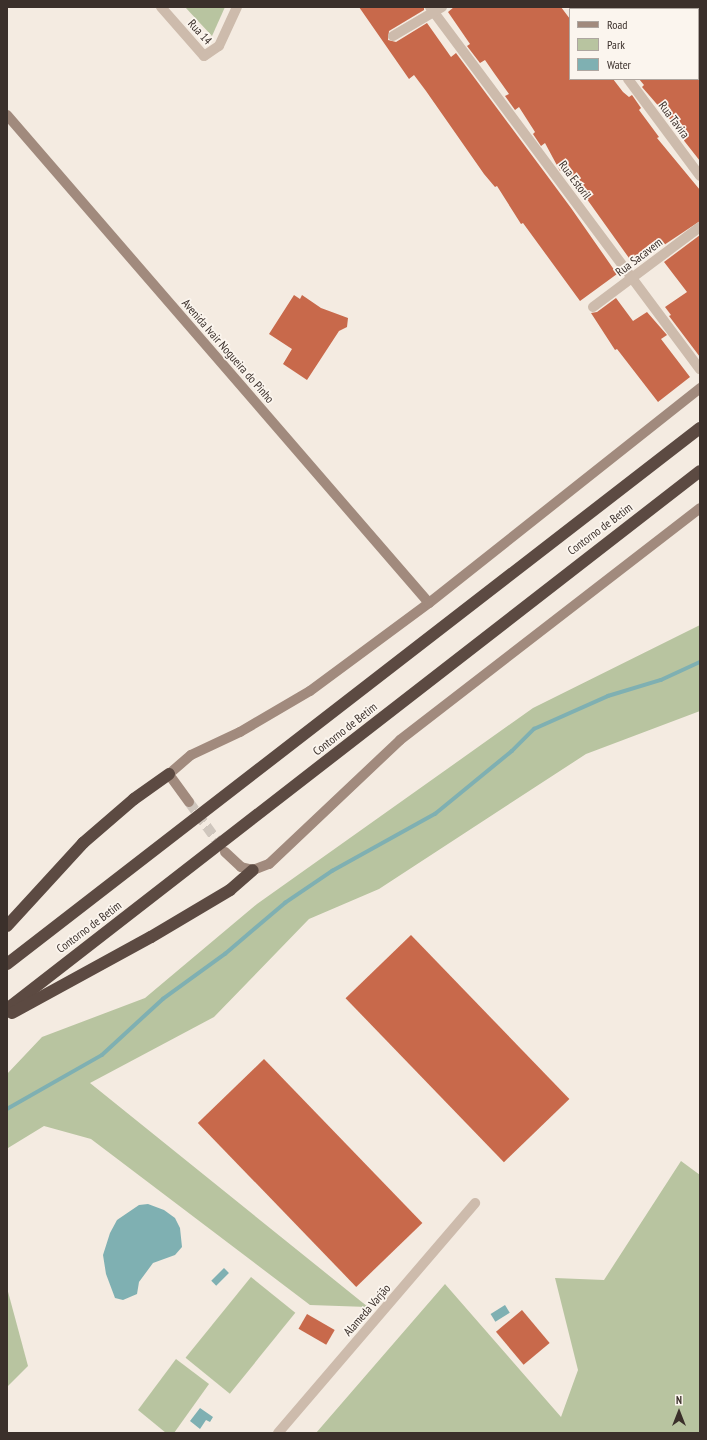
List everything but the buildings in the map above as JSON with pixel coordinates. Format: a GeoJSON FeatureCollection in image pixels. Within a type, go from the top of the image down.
{"type":"FeatureCollection","features":[{"type":"Feature","properties":{"kind":"highway","name":"Contorno de Betim"},"geometry":{"type":"LineString","coordinates":[[7,964],[700,428]]}},
{"type":"Feature","properties":{"kind":"highway","name":"Contorno de Betim"},"geometry":{"type":"LineString","coordinates":[[7,1009],[700,470]]}},
{"type":"Feature","properties":{"kind":"highway"},"geometry":{"type":"LineString","coordinates":[[7,926],[83,843],[169,774]]}},
{"type":"Feature","properties":{"kind":"highway"},"geometry":{"type":"LineString","coordinates":[[7,1015],[151,937],[230,890],[253,870]]}},
{"type":"Feature","properties":{"kind":"street","name":"Rua 14"},"geometry":{"type":"LineString","coordinates":[[161,7],[204,56],[219,46],[238,7]]}},
{"type":"Feature","properties":{"kind":"street"},"geometry":{"type":"LineString","coordinates":[[392,36],[435,9]]}},
{"type":"Feature","properties":{"kind":"street","name":"Rua Estoril"},"geometry":{"type":"LineString","coordinates":[[435,9],[700,369]]}},
{"type":"Feature","properties":{"kind":"street","name":"Rua Tavira"},"geometry":{"type":"LineString","coordinates":[[629,80],[700,176]]}},
{"type":"Feature","properties":{"kind":"street","name":"Avenida Ivair Nogueira do Pinho"},"geometry":{"type":"LineString","coordinates":[[7,115],[429,603]]}},
{"type":"Feature","properties":{"kind":"street","name":"Rua Sacavem"},"geometry":{"type":"LineString","coordinates":[[593,307],[700,227]]}},
{"type":"Feature","properties":{"kind":"street"},"geometry":{"type":"LineString","coordinates":[[189,802],[169,774],[191,755],[240,732],[310,691],[429,603],[700,388]]}},
{"type":"Feature","properties":{"kind":"street"},"geometry":{"type":"LineString","coordinates":[[226,852],[241,867],[253,870],[269,864],[400,740],[700,508]]}},
{"type":"Feature","properties":{"kind":"street","name":"Alameda Varjão"},"geometry":{"type":"LineString","coordinates":[[278,1433],[475,1203]]}},
{"type":"Feature","properties":{"kind":"green space"},"geometry":{"type":"Polygon","coordinates":[[[185,7],[225,7],[212,36],[185,7]]]}},
{"type":"Feature","properties":{"kind":"green space"},"geometry":{"type":"Polygon","coordinates":[[[700,625],[700,711],[586,754],[379,889],[309,919],[214,1017],[90,1083],[368,1307],[310,1305],[91,1139],[44,1126],[8,1148],[7,1151],[7,1074],[42,1037],[145,998],[257,904],[533,708],[700,625]]]}},
{"type":"Feature","properties":{"kind":"green space"},"geometry":{"type":"Polygon","coordinates":[[[681,1161],[700,1175],[700,1433],[316,1433],[445,1284],[561,1417],[578,1370],[555,1278],[604,1280],[681,1161]]]}},
{"type":"Feature","properties":{"kind":"green space"},"geometry":{"type":"Polygon","coordinates":[[[251,1277],[295,1313],[230,1394],[186,1358],[251,1277]]]}},
{"type":"Feature","properties":{"kind":"green space"},"geometry":{"type":"Polygon","coordinates":[[[7,1288],[28,1366],[7,1387],[7,1288]]]}},
{"type":"Feature","properties":{"kind":"green space"},"geometry":{"type":"Polygon","coordinates":[[[176,1359],[209,1384],[174,1433],[166,1433],[138,1410],[176,1359]]]}},
{"type":"Feature","properties":{"kind":"water"},"geometry":{"type":"Polygon","coordinates":[[[148,1204],[164,1210],[175,1218],[180,1228],[182,1247],[175,1255],[153,1263],[139,1282],[137,1294],[123,1300],[115,1298],[106,1274],[103,1255],[110,1233],[117,1220],[139,1205],[148,1204]]]}},
{"type":"Feature","properties":{"kind":"water"},"geometry":{"type":"Polygon","coordinates":[[[224,1268],[229,1273],[216,1286],[211,1281],[224,1268]]]}},
{"type":"Feature","properties":{"kind":"water"},"geometry":{"type":"Polygon","coordinates":[[[505,1305],[510,1313],[495,1322],[491,1314],[505,1305]]]}},
{"type":"Feature","properties":{"kind":"water"},"geometry":{"type":"Polygon","coordinates":[[[200,1408],[213,1417],[210,1422],[206,1420],[200,1429],[190,1421],[200,1408]]]}},
{"type":"Feature","properties":{"kind":"waterway"},"geometry":{"type":"LineString","coordinates":[[7,1109],[102,1055],[163,999],[225,954],[285,903],[332,871],[435,814],[512,751],[534,729],[608,696],[661,680],[700,662]]}},
{"type":"Feature","properties":{"kind":"tunnel"},"geometry":{"type":"LineString","coordinates":[[189,802],[223,849]]}}]}
